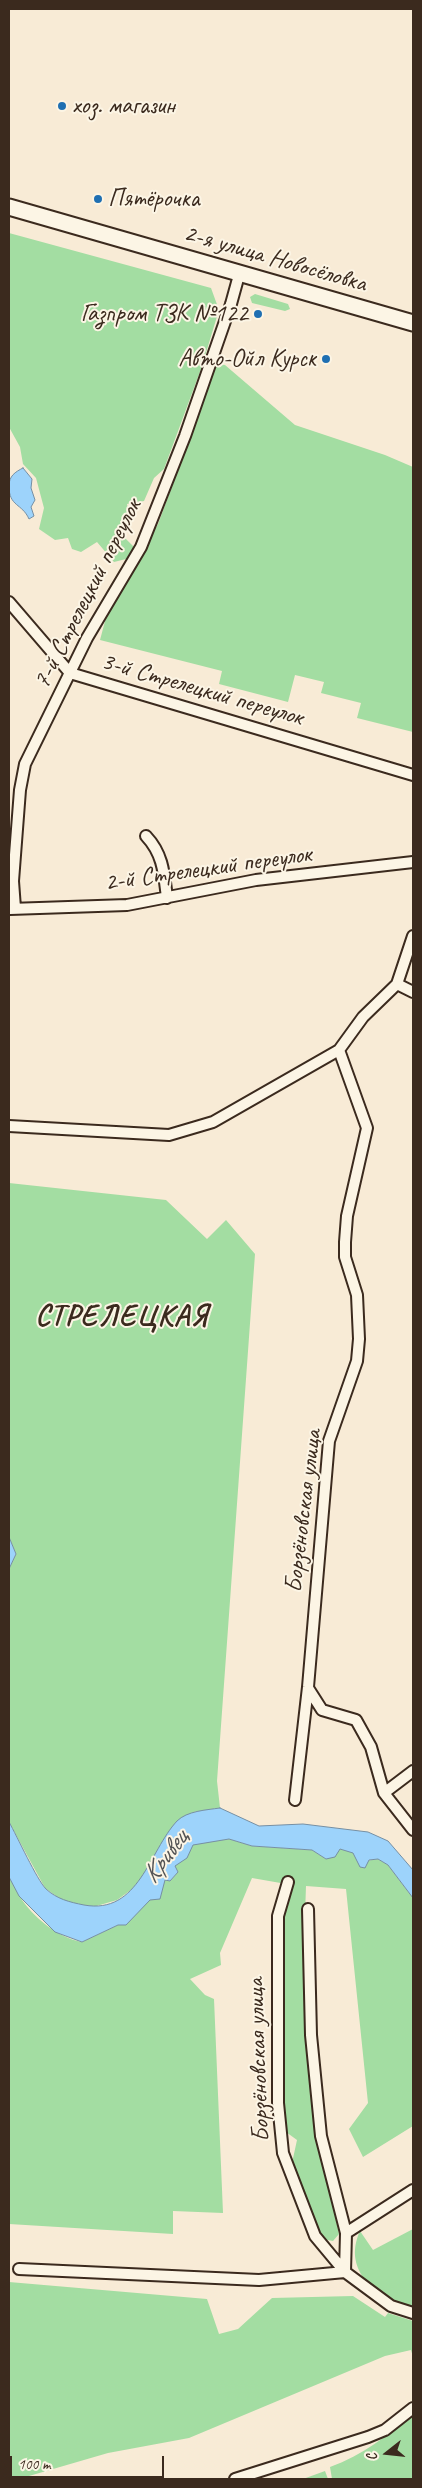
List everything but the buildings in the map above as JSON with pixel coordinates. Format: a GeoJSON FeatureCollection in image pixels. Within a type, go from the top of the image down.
{"type":"FeatureCollection","features":[{"type":"Feature","properties":{"kind":"main road","name":"2-я улица Новосёловка"},"geometry":{"type":"LineString","coordinates":[[9,207],[413,323]]}},
{"type":"Feature","properties":{"kind":"street","name":"7-й Стрелецкий переулок"},"geometry":{"type":"LineString","coordinates":[[12,909],[20,790],[25,764],[101,614],[141,547],[185,436],[231,304],[239,274]]}},
{"type":"Feature","properties":{"kind":"street","name":"3-й Стрелецкий переулок"},"geometry":{"type":"LineString","coordinates":[[9,602],[70,673],[413,775]]}},
{"type":"Feature","properties":{"kind":"street"},"geometry":{"type":"LineString","coordinates":[[146,836],[156,847],[161,857],[167,898]]}},
{"type":"Feature","properties":{"kind":"street","name":"2-й Стрелецкий переулок"},"geometry":{"type":"LineString","coordinates":[[12,909],[127,904],[256,880],[413,862]]}},
{"type":"Feature","properties":{"kind":"street"},"geometry":{"type":"LineString","coordinates":[[9,1126],[169,1135],[213,1122],[339,1050],[363,1017],[397,984],[413,936]]}},
{"type":"Feature","properties":{"kind":"street"},"geometry":{"type":"LineString","coordinates":[[397,984],[413,992]]}},
{"type":"Feature","properties":{"kind":"street","name":"Борзёновская улица"},"geometry":{"type":"LineString","coordinates":[[295,1800],[308,1687],[329,1441],[357,1361],[360,1339],[357,1295],[345,1257],[345,1242],[347,1216],[367,1128],[339,1050]]}},
{"type":"Feature","properties":{"kind":"street"},"geometry":{"type":"LineString","coordinates":[[308,1687],[313,1699],[322,1710],[356,1720],[371,1747],[384,1793],[413,1830]]}},
{"type":"Feature","properties":{"kind":"street"},"geometry":{"type":"LineString","coordinates":[[384,1793],[413,1771]]}},
{"type":"Feature","properties":{"kind":"street","name":"Борзёновская улица"},"geometry":{"type":"LineString","coordinates":[[288,1882],[278,1916],[278,2103],[284,2153],[315,2236],[344,2272],[391,2306],[413,2313]]}},
{"type":"Feature","properties":{"kind":"street"},"geometry":{"type":"LineString","coordinates":[[19,2269],[259,2280],[344,2272],[346,2233],[321,2136],[311,2035],[308,1909]]}},
{"type":"Feature","properties":{"kind":"street"},"geometry":{"type":"LineString","coordinates":[[346,2233],[413,2190]]}},
{"type":"Feature","properties":{"kind":"street"},"geometry":{"type":"LineString","coordinates":[[236,2479],[368,2437],[385,2430],[413,2408]]}},
{"type":"Feature","properties":{"kind":"green space"},"geometry":{"type":"Polygon","coordinates":[[[9,233],[211,288],[219,310],[201,369],[164,469],[154,478],[144,501],[127,504],[130,519],[120,533],[134,547],[126,559],[114,562],[97,542],[81,552],[72,549],[68,538],[55,540],[39,529],[44,508],[36,478],[23,464],[20,447],[9,427],[9,233]]]}},
{"type":"Feature","properties":{"kind":"green space"},"geometry":{"type":"Polygon","coordinates":[[[255,294],[288,304],[290,309],[285,311],[252,303],[250,297],[255,294]]]}},
{"type":"Feature","properties":{"kind":"green space"},"geometry":{"type":"Polygon","coordinates":[[[217,364],[225,365],[295,425],[385,455],[413,467],[413,732],[357,718],[361,703],[321,693],[324,682],[295,675],[288,702],[219,684],[222,671],[100,640],[108,610],[158,524],[186,449],[209,368],[217,364]]]}},
{"type":"Feature","properties":{"kind":"green space"},"geometry":{"type":"Polygon","coordinates":[[[9,1183],[166,1200],[207,1239],[226,1220],[255,1254],[217,1781],[220,1808],[194,1812],[135,1887],[117,1900],[93,1907],[64,1902],[45,1888],[9,1822],[9,1569],[16,1554],[9,1537],[9,1183]]]}},
{"type":"Feature","properties":{"kind":"green space"},"geometry":{"type":"Polygon","coordinates":[[[229,1839],[252,1846],[312,1850],[326,1859],[340,1849],[353,1852],[359,1862],[378,1859],[388,1865],[413,1898],[413,2126],[363,2157],[349,2129],[368,2103],[346,1889],[306,1886],[305,1915],[318,2137],[339,2234],[333,2241],[322,2239],[292,2163],[297,2140],[286,2132],[280,2016],[282,1917],[292,1885],[252,1878],[220,1953],[221,1965],[190,1979],[205,1995],[214,1999],[223,2213],[173,2211],[173,2234],[9,2224],[9,1877],[25,1905],[39,1919],[64,1936],[82,1942],[118,1925],[126,1925],[165,1880],[170,1881],[178,1872],[174,1866],[193,1844],[229,1839]]]}},
{"type":"Feature","properties":{"kind":"green space"},"geometry":{"type":"Polygon","coordinates":[[[413,2229],[413,2310],[388,2299],[367,2282],[359,2271],[355,2259],[355,2246],[360,2231],[373,2250],[413,2229]]]}},
{"type":"Feature","properties":{"kind":"green space"},"geometry":{"type":"Polygon","coordinates":[[[9,2282],[207,2299],[219,2334],[238,2329],[272,2298],[353,2296],[385,2317],[388,2313],[413,2321],[413,2357],[411,2350],[385,2356],[189,2438],[108,2453],[29,2476],[29,2479],[9,2479],[9,2282]]]}},
{"type":"Feature","properties":{"kind":"green space"},"geometry":{"type":"Polygon","coordinates":[[[413,2414],[413,2479],[332,2479],[330,2467],[353,2457],[374,2444],[413,2414]]]}},
{"type":"Feature","properties":{"kind":"green space"},"geometry":{"type":"Polygon","coordinates":[[[325,2471],[328,2479],[303,2479],[325,2471]]]}},
{"type":"Feature","properties":{"kind":"water"},"geometry":{"type":"Polygon","coordinates":[[[23,468],[32,479],[31,488],[35,500],[31,507],[34,516],[29,519],[13,501],[10,493],[9,483],[11,477],[23,468]]]}},
{"type":"Feature","properties":{"kind":"water"},"geometry":{"type":"Polygon","coordinates":[[[9,1537],[16,1554],[9,1569],[9,1537]]]}},
{"type":"Feature","properties":{"kind":"water","name":"Кривец"},"geometry":{"type":"Polygon","coordinates":[[[220,1808],[259,1826],[303,1824],[368,1832],[388,1841],[413,1870],[413,1898],[388,1865],[378,1859],[369,1860],[365,1868],[360,1867],[353,1853],[340,1849],[335,1857],[326,1859],[312,1850],[252,1846],[229,1839],[193,1845],[187,1858],[175,1866],[178,1872],[170,1881],[165,1880],[160,1899],[150,1900],[126,1925],[118,1925],[82,1942],[55,1932],[19,1896],[9,1877],[9,1822],[32,1868],[46,1889],[59,1898],[68,1901],[84,1905],[103,1905],[118,1900],[130,1891],[141,1878],[167,1834],[177,1821],[191,1813],[220,1808]]]}},
{"type":"Feature","properties":{"kind":"place","name":"хоз. магазин"},"geometry":{"type":"Point","coordinates":[62,106]}},
{"type":"Feature","properties":{"kind":"place","name":"Пятёрочка"},"geometry":{"type":"Point","coordinates":[98,199]}},
{"type":"Feature","properties":{"kind":"place","name":"Газпром ТЗК №122"},"geometry":{"type":"Point","coordinates":[258,314]}},
{"type":"Feature","properties":{"kind":"place","name":"Авто-Ойл Курск"},"geometry":{"type":"Point","coordinates":[326,359]}},
{"type":"Feature","properties":{"kind":"district","name":"СТРЕЛЕЦКАЯ"},"geometry":{"type":"Point","coordinates":[122,1317]}}]}
